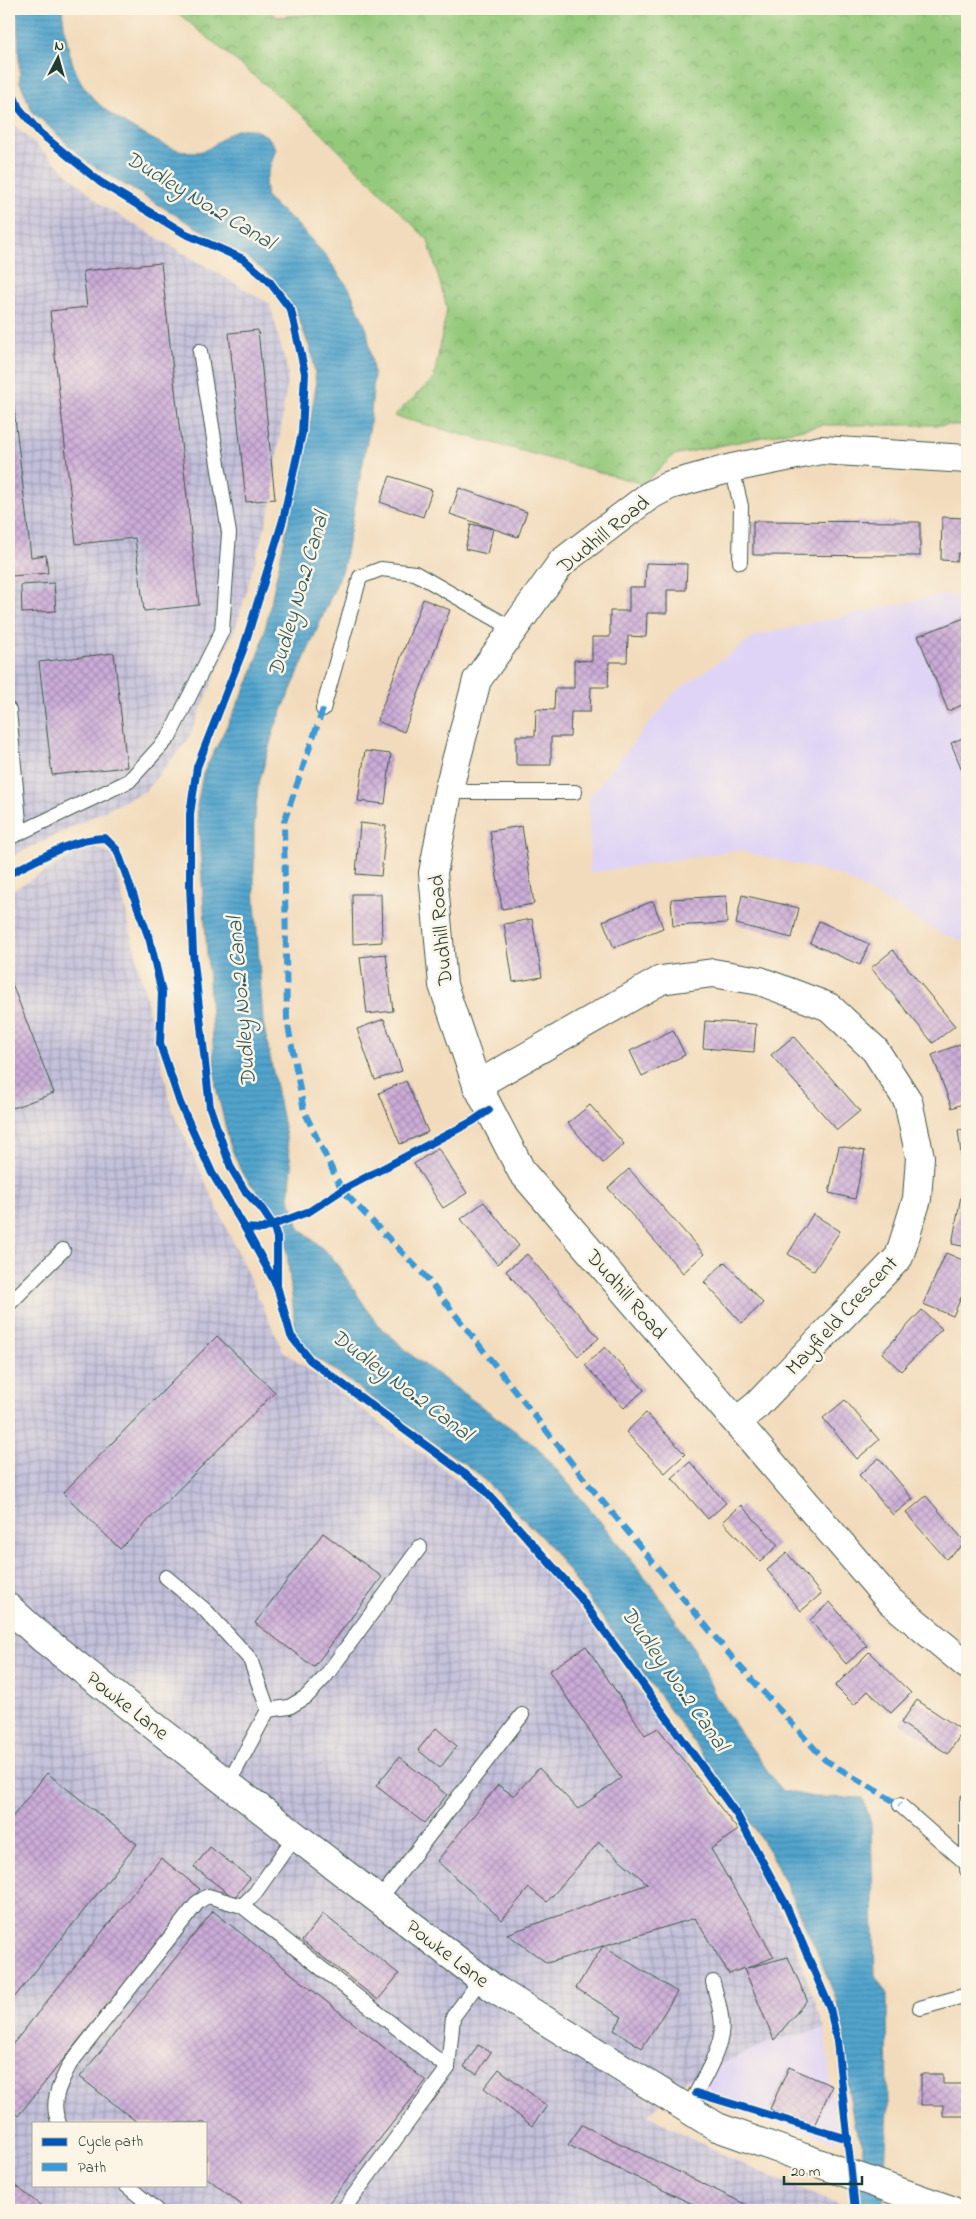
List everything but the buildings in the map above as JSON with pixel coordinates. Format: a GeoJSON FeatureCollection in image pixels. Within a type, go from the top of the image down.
{"type":"FeatureCollection","features":[{"type":"Feature","properties":{"kind":"street","name":"Dudhill Road"},"geometry":{"type":"LineString","coordinates":[[967,458],[821,450],[732,468],[670,485],[649,496],[562,562],[477,680],[448,792],[433,873],[443,985],[477,1085],[522,1172],[890,1601],[967,1666]]}},
{"type":"Feature","properties":{"kind":"street","name":"Mayfield Crescent"},"geometry":{"type":"LineString","coordinates":[[477,1085],[661,980],[712,973],[760,981],[829,1007],[874,1050],[908,1101],[920,1157],[917,1199],[899,1257],[758,1405],[737,1421]]}},
{"type":"Feature","properties":{"kind":"street","name":"Powke Lane"},"geometry":{"type":"LineString","coordinates":[[9,1608],[42,1638],[481,1979],[717,2127],[835,2170],[953,2209]]}},
{"type":"Feature","properties":{"kind":"lane"},"geometry":{"type":"LineString","coordinates":[[9,710],[15,835],[129,781],[169,737],[222,631],[230,532],[200,351]]}},
{"type":"Feature","properties":{"kind":"lane"},"geometry":{"type":"LineString","coordinates":[[732,468],[741,506],[740,562]]}},
{"type":"Feature","properties":{"kind":"lane"},"geometry":{"type":"LineString","coordinates":[[323,709],[360,577],[381,569],[415,573],[513,629]]}},
{"type":"Feature","properties":{"kind":"lane"},"geometry":{"type":"LineString","coordinates":[[448,792],[575,792]]}},
{"type":"Feature","properties":{"kind":"lane"},"geometry":{"type":"LineString","coordinates":[[9,1304],[63,1250]]}},
{"type":"Feature","properties":{"kind":"lane"},"geometry":{"type":"LineString","coordinates":[[268,1710],[288,1707],[306,1697],[325,1677],[420,1547]]}},
{"type":"Feature","properties":{"kind":"lane"},"geometry":{"type":"LineString","coordinates":[[166,1577],[205,1610],[250,1659],[268,1710],[228,1784]]}},
{"type":"Feature","properties":{"kind":"lane"},"geometry":{"type":"LineString","coordinates":[[378,1900],[522,1715]]}},
{"type":"Feature","properties":{"kind":"lane"},"geometry":{"type":"LineString","coordinates":[[967,1801],[967,1871]]}},
{"type":"Feature","properties":{"kind":"lane"},"geometry":{"type":"LineString","coordinates":[[900,1805],[967,1864]]}},
{"type":"Feature","properties":{"kind":"lane"},"geometry":{"type":"LineString","coordinates":[[242,1906],[255,1893],[295,1836]]}},
{"type":"Feature","properties":{"kind":"lane"},"geometry":{"type":"LineString","coordinates":[[58,2122],[56,2117],[56,2094],[70,2064],[198,1902],[208,1896],[242,1906],[448,2068]]}},
{"type":"Feature","properties":{"kind":"lane"},"geometry":{"type":"LineString","coordinates":[[343,2210],[448,2068],[453,2017],[481,1979]]}},
{"type":"Feature","properties":{"kind":"lane"},"geometry":{"type":"LineString","coordinates":[[687,2109],[703,2081],[721,2036],[721,2015],[713,1982]]}},
{"type":"Feature","properties":{"kind":"lane"},"geometry":{"type":"LineString","coordinates":[[920,2008],[967,1995]]}},
{"type":"Feature","properties":{"kind":"lane"},"geometry":{"type":"LineString","coordinates":[[127,2186],[156,2210]]}},
{"type":"Feature","properties":{"kind":"shaded area"},"geometry":{"type":"Polygon","coordinates":[[[9,120],[103,206],[270,304],[288,373],[271,505],[237,624],[188,740],[145,791],[9,858],[9,120]]]}},
{"type":"Feature","properties":{"kind":"shaded area"},"geometry":{"type":"Polygon","coordinates":[[[946,594],[967,598],[967,942],[940,933],[843,876],[738,850],[590,873],[589,797],[675,692],[757,635],[946,594]]]}},
{"type":"Feature","properties":{"kind":"shaded area"},"geometry":{"type":"Polygon","coordinates":[[[91,845],[113,856],[172,1109],[283,1351],[477,1494],[577,1603],[738,1830],[788,1927],[825,2029],[774,2040],[687,2079],[647,2115],[746,2166],[844,2206],[844,2210],[9,2210],[9,1605],[12,1576],[9,1573],[9,892],[91,845]]]}},
{"type":"Feature","properties":{"kind":"shaded area"},"geometry":{"type":"Polygon","coordinates":[[[825,2029],[837,2142],[728,2109],[687,2079],[774,2040],[825,2029]]]}},
{"type":"Feature","properties":{"kind":"green space"},"geometry":{"type":"Polygon","coordinates":[[[173,9],[263,9],[278,17],[371,9],[967,9],[967,425],[823,425],[674,455],[643,484],[394,416],[434,378],[447,308],[428,240],[308,120],[173,9]]]}},
{"type":"Feature","properties":{"kind":"water","name":"Dudley No.2 Canal"},"geometry":{"type":"Polygon","coordinates":[[[17,9],[62,9],[69,52],[82,83],[104,109],[154,140],[167,146],[195,152],[211,147],[238,130],[257,131],[268,137],[276,148],[265,183],[267,199],[294,221],[326,256],[350,290],[367,330],[374,376],[370,425],[343,569],[274,729],[258,787],[254,827],[254,886],[263,1022],[292,1167],[289,1197],[299,1228],[332,1257],[377,1324],[415,1358],[537,1447],[586,1504],[653,1587],[694,1649],[717,1699],[781,1790],[813,1797],[863,1798],[871,1824],[875,1975],[887,1995],[888,2110],[883,2210],[859,2210],[863,2145],[854,2125],[848,2086],[844,2032],[836,1999],[816,1949],[772,1856],[735,1799],[550,1546],[475,1471],[398,1418],[328,1365],[310,1355],[296,1334],[285,1234],[272,1210],[242,1173],[230,1145],[216,1087],[197,806],[203,774],[249,681],[261,648],[311,417],[316,386],[313,357],[296,311],[273,278],[246,257],[87,162],[32,111],[20,82],[17,9]]]}},
{"type":"Feature","properties":{"kind":"marked path"},"geometry":{"type":"LineString","coordinates":[[323,709],[284,822],[287,1020],[304,1111],[342,1190],[425,1276],[589,1485],[735,1661],[825,1760],[900,1805]]}},
{"type":"Feature","properties":{"kind":"cycle path"},"geometry":{"type":"LineString","coordinates":[[9,85],[19,108],[40,133],[100,182],[184,233],[243,259],[269,281],[291,310],[305,373],[302,433],[283,520],[243,650],[197,767],[190,814],[190,886],[193,953],[210,1108],[231,1168],[245,1191],[262,1209],[274,1227],[277,1238],[277,1286]]}},
{"type":"Feature","properties":{"kind":"cycle path"},"geometry":{"type":"LineString","coordinates":[[9,874],[44,856],[92,839],[105,838],[117,850],[150,941],[162,993],[160,1044],[180,1103],[212,1173],[245,1228],[262,1229],[310,1211],[342,1190],[473,1121],[489,1110]]}},
{"type":"Feature","properties":{"kind":"cycle path"},"geometry":{"type":"LineString","coordinates":[[245,1228],[277,1286],[291,1336],[310,1360],[481,1486],[579,1596],[737,1815],[785,1903],[830,2008],[837,2041],[855,2210]]}},
{"type":"Feature","properties":{"kind":"cycle path"},"geometry":{"type":"LineString","coordinates":[[696,2093],[848,2139]]}}]}
